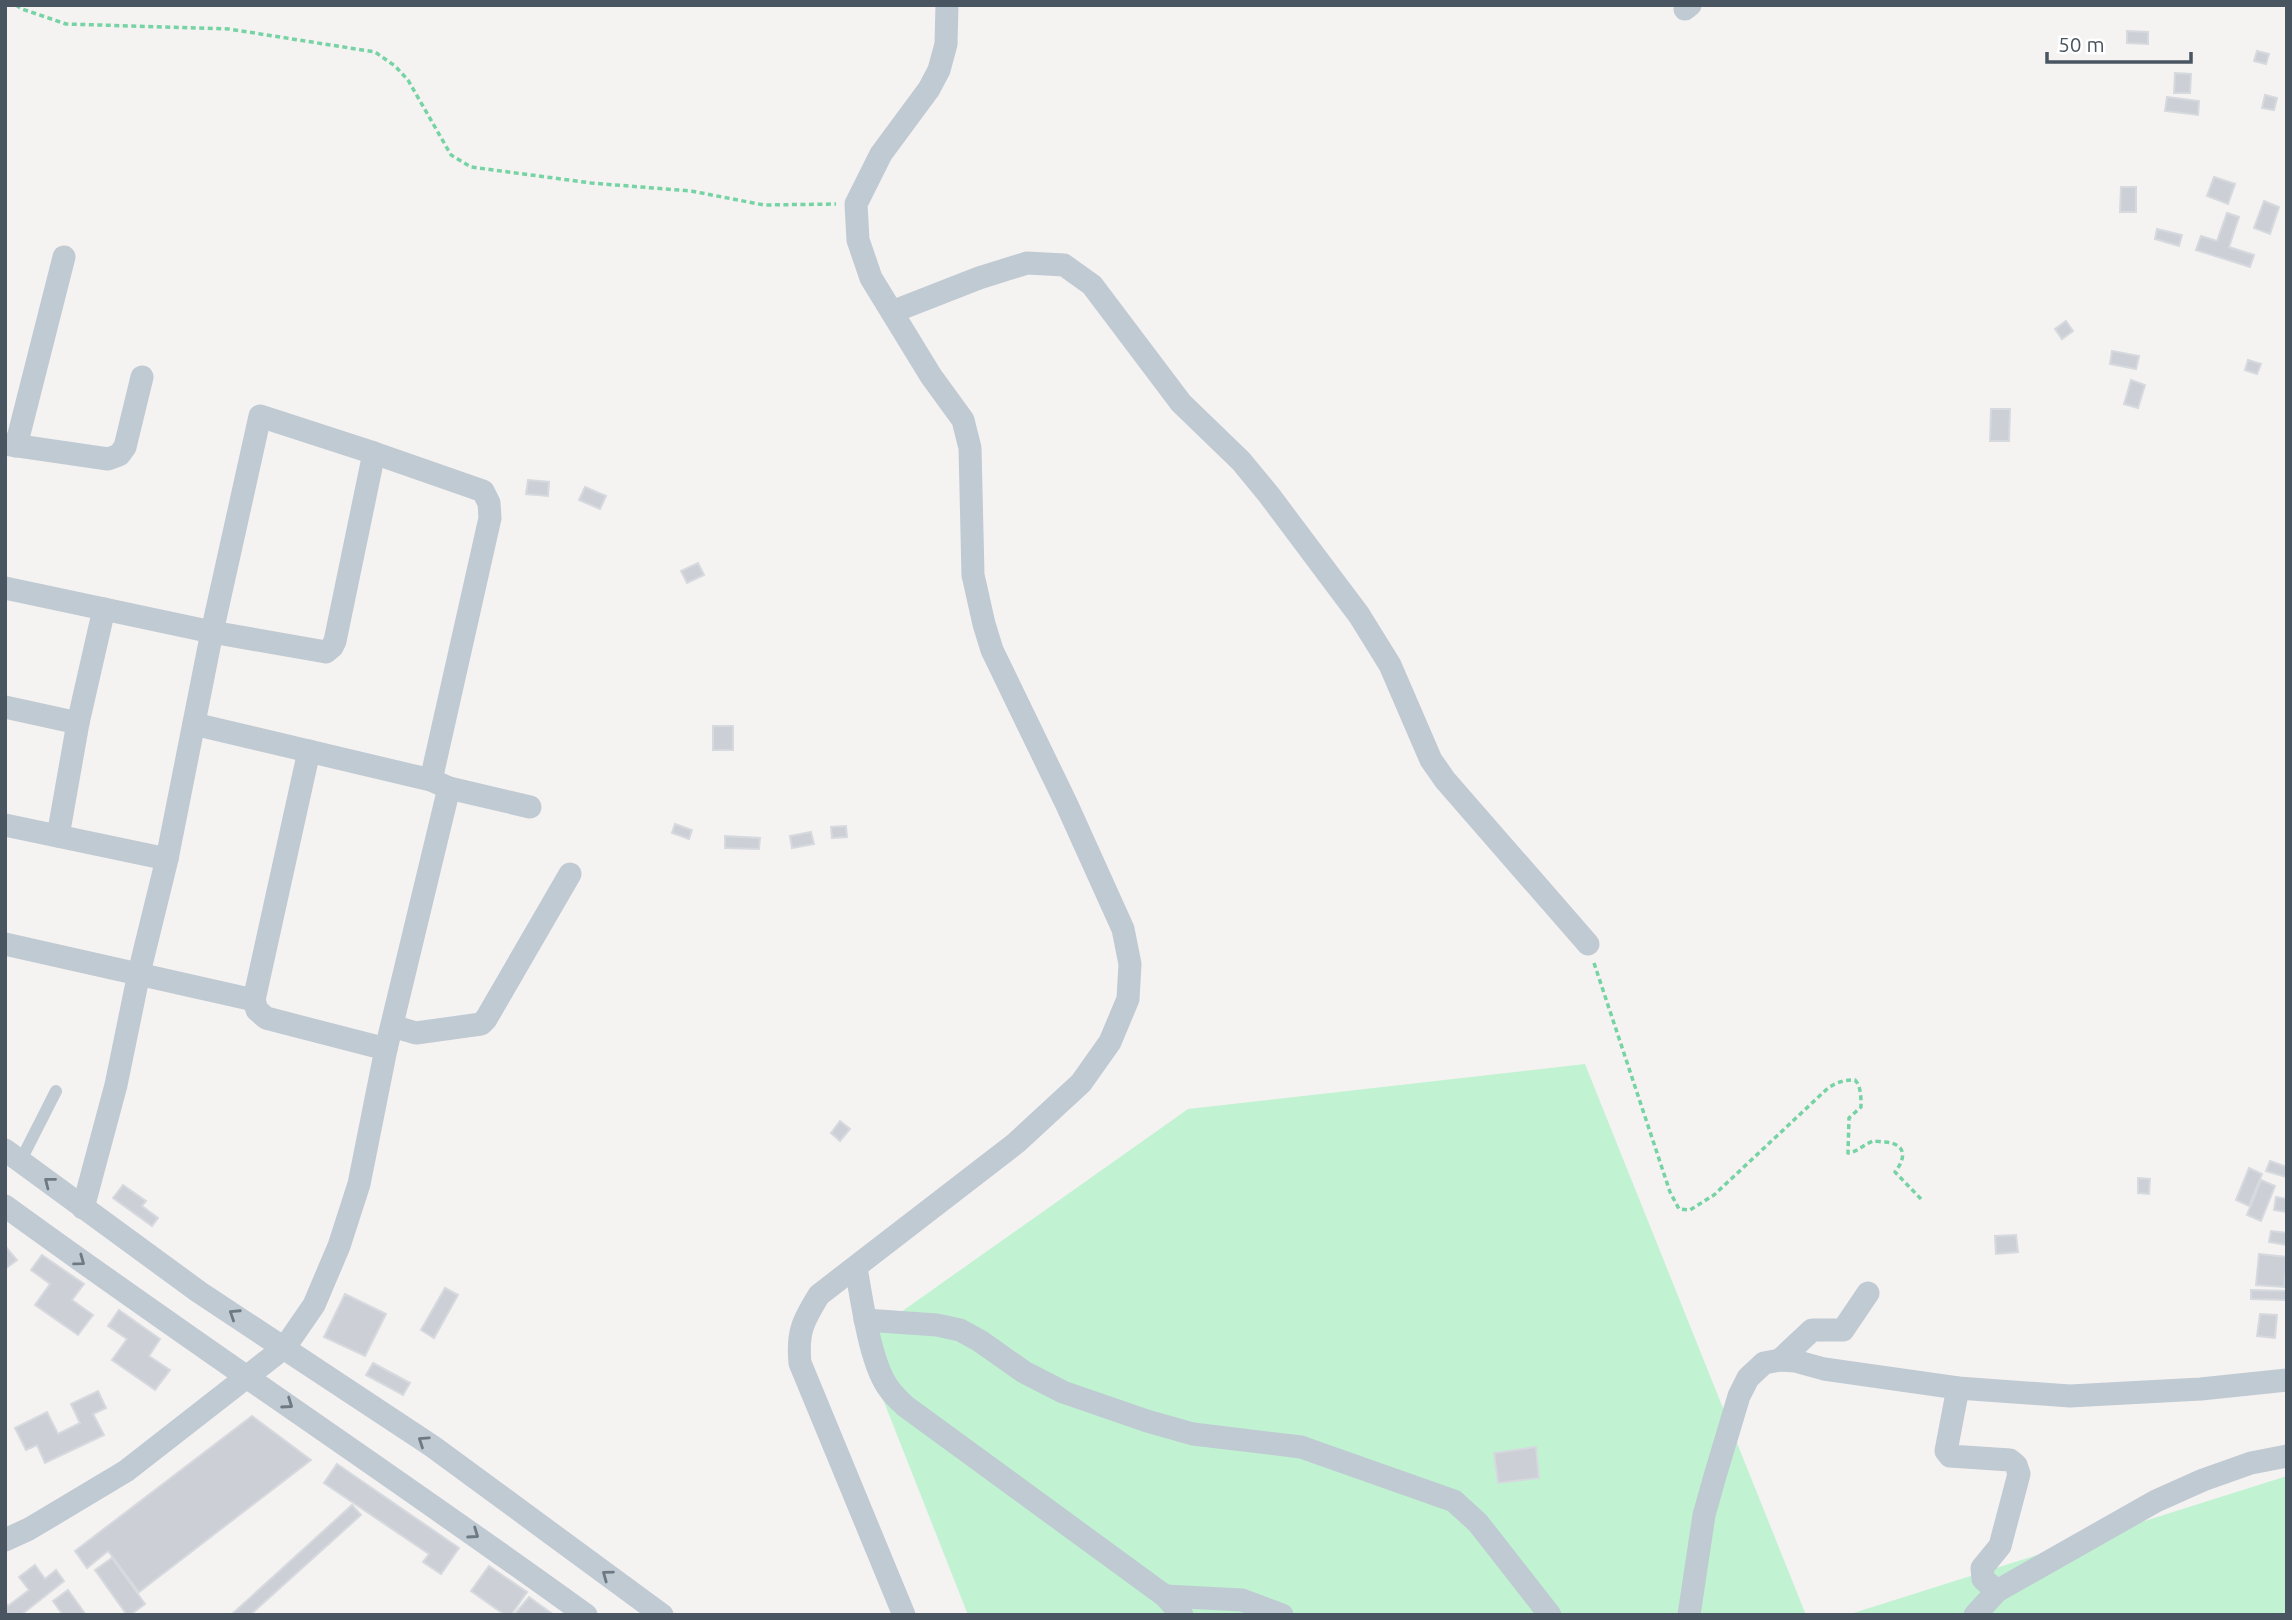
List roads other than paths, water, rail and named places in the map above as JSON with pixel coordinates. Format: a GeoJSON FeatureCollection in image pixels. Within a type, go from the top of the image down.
{"type":"FeatureCollection","features":[{"type":"Feature","properties":{"kind":"street"},"geometry":{"type":"LineString","coordinates":[[904,1615],[800,1363],[798,1340],[807,1314],[820,1295],[1016,1143],[1080,1083],[1110,1042],[1128,999],[1130,964],[1123,929],[992,650],[984,624],[973,575],[970,448],[963,420],[931,376],[871,278],[858,240],[856,204],[881,154],[929,89],[939,70],[946,44],[947,5]]}},
{"type":"Feature","properties":{"kind":"street"},"geometry":{"type":"LineString","coordinates":[[64,257],[11,445],[108,459],[119,455],[125,447],[142,377]]}},
{"type":"Feature","properties":{"kind":"street"},"geometry":{"type":"LineString","coordinates":[[892,312],[979,278],[1027,263],[1064,265],[1092,285],[1181,403],[1241,461],[1269,495],[1359,615],[1390,665],[1431,760],[1445,780],[1588,944]]}},
{"type":"Feature","properties":{"kind":"street"},"geometry":{"type":"LineString","coordinates":[[5,1540],[29,1529],[126,1471],[285,1347],[314,1305],[339,1246],[359,1184],[392,1026],[490,518],[489,503],[483,491],[260,415],[212,632],[167,859],[139,973],[116,1085],[83,1208]]}},
{"type":"Feature","properties":{"kind":"street"},"geometry":{"type":"LineString","coordinates":[[5,588],[212,632],[326,652],[332,647],[374,453]]}},
{"type":"Feature","properties":{"kind":"street"},"geometry":{"type":"LineString","coordinates":[[58,836],[78,723],[104,609]]}},
{"type":"Feature","properties":{"kind":"street"},"geometry":{"type":"LineString","coordinates":[[5,707],[78,723]]}},
{"type":"Feature","properties":{"kind":"street"},"geometry":{"type":"LineString","coordinates":[[194,724],[530,807]]}},
{"type":"Feature","properties":{"kind":"street"},"geometry":{"type":"LineString","coordinates":[[309,751],[254,1000],[257,1010],[266,1018],[386,1049]]}},
{"type":"Feature","properties":{"kind":"street"},"geometry":{"type":"LineString","coordinates":[[5,825],[167,859]]}},
{"type":"Feature","properties":{"kind":"street"},"geometry":{"type":"LineString","coordinates":[[392,1026],[416,1033],[481,1024],[570,874]]}},
{"type":"Feature","properties":{"kind":"street"},"geometry":{"type":"LineString","coordinates":[[5,944],[254,1000]]}},
{"type":"Feature","properties":{"kind":"street"},"geometry":{"type":"LineString","coordinates":[[13,1155],[200,1292],[432,1446],[662,1615]]}},
{"type":"Feature","properties":{"kind":"street"},"geometry":{"type":"LineString","coordinates":[[5,1206],[586,1615]]}},
{"type":"Feature","properties":{"kind":"street"},"geometry":{"type":"LineString","coordinates":[[856,1268],[880,1373],[889,1390],[905,1406],[1165,1596],[1182,1615]]}},
{"type":"Feature","properties":{"kind":"street"},"geometry":{"type":"LineString","coordinates":[[1780,1360],[1812,1330],[1843,1330],[1868,1293]]}},
{"type":"Feature","properties":{"kind":"street"},"geometry":{"type":"LineString","coordinates":[[866,1320],[937,1325],[960,1330],[1024,1372],[1075,1397],[1193,1434],[1301,1447],[1454,1501],[1478,1523],[1550,1615]]}},
{"type":"Feature","properties":{"kind":"street"},"geometry":{"type":"LineString","coordinates":[[1689,1615],[1703,1515],[1740,1396],[1748,1378],[1764,1363],[1780,1360],[1958,1388],[2070,1396],[2201,1389],[2287,1380]]}},
{"type":"Feature","properties":{"kind":"street"},"geometry":{"type":"LineString","coordinates":[[1958,1388],[1946,1451],[1950,1456],[2010,1460],[2017,1465],[2018,1474],[2000,1546],[1982,1568],[1983,1579],[1997,1591]]}},
{"type":"Feature","properties":{"kind":"street"},"geometry":{"type":"LineString","coordinates":[[1975,1615],[1997,1591],[2156,1501],[2251,1462],[2287,1456]]}},
{"type":"Feature","properties":{"kind":"street"},"geometry":{"type":"LineString","coordinates":[[1165,1596],[1242,1600],[1282,1615]]}},
{"type":"Feature","properties":{"kind":"lane"},"geometry":{"type":"LineString","coordinates":[[13,1155],[56,1091]]}}]}
